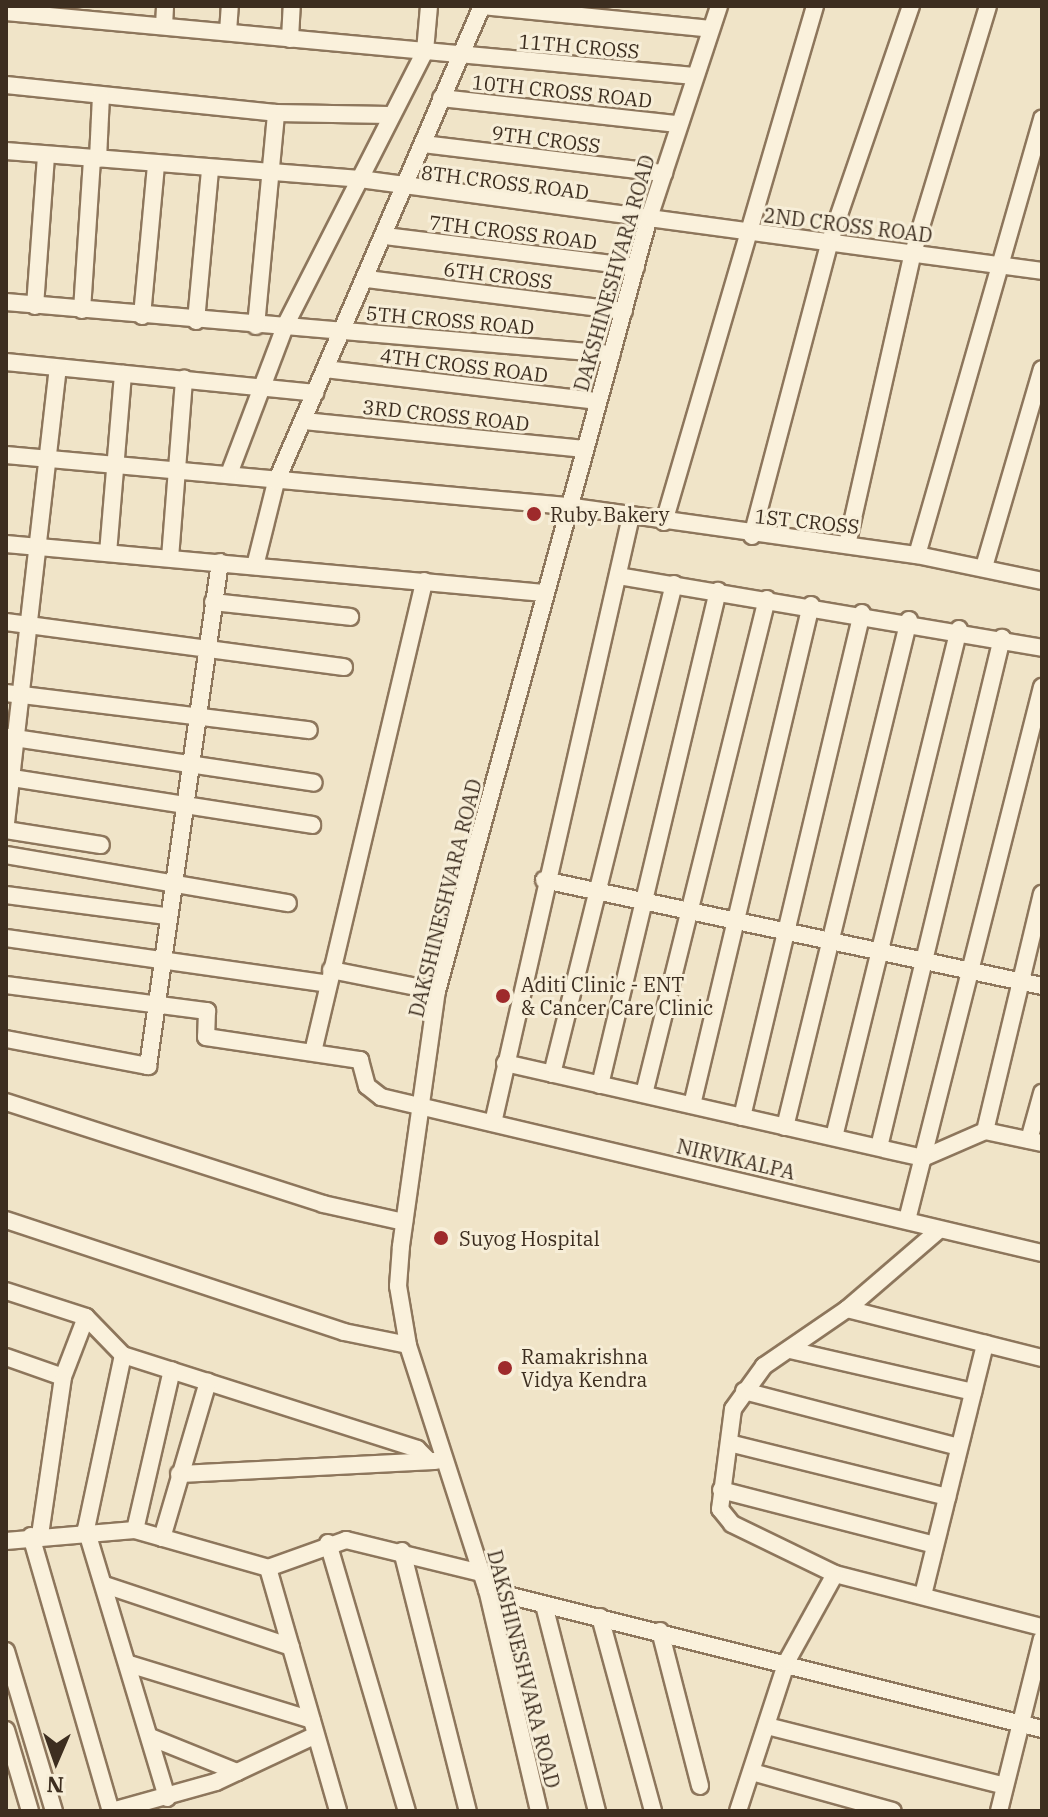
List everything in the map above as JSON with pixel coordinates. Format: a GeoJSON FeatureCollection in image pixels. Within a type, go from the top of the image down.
{"type":"FeatureCollection","features":[{"type":"Feature","properties":{"kind":"street"},"geometry":{"type":"LineString","coordinates":[[132,24],[133,6]]}},
{"type":"Feature","properties":{"kind":"street"},"geometry":{"type":"LineString","coordinates":[[164,26],[165,6]]}},
{"type":"Feature","properties":{"kind":"street"},"geometry":{"type":"LineString","coordinates":[[228,32],[230,6]]}},
{"type":"Feature","properties":{"kind":"street"},"geometry":{"type":"LineString","coordinates":[[290,39],[292,6]]}},
{"type":"Feature","properties":{"kind":"street"},"geometry":{"type":"LineString","coordinates":[[229,474],[258,385],[286,324],[389,115],[425,51],[429,6]]}},
{"type":"Feature","properties":{"kind":"street"},"geometry":{"type":"LineString","coordinates":[[255,566],[276,482],[340,330],[367,279],[482,6],[711,29]]}},
{"type":"Feature","properties":{"kind":"street","name":"DAKSHINESHVARA ROAD"},"geometry":{"type":"LineString","coordinates":[[539,1811],[487,1590],[437,1461],[408,1345],[398,1286],[404,1222],[437,991],[567,506],[648,221],[719,6]]}},
{"type":"Feature","properties":{"kind":"street"},"geometry":{"type":"LineString","coordinates":[[664,522],[743,233],[815,6]]}},
{"type":"Feature","properties":{"kind":"street"},"geometry":{"type":"LineString","coordinates":[[752,536],[830,241],[911,6]]}},
{"type":"Feature","properties":{"kind":"street"},"geometry":{"type":"LineString","coordinates":[[847,545],[913,253],[988,6]]}},
{"type":"Feature","properties":{"kind":"street","name":"11TH CROSS"},"geometry":{"type":"LineString","coordinates":[[6,12],[41,11],[132,24],[461,57],[694,76]]}},
{"type":"Feature","properties":{"kind":"street"},"geometry":{"type":"LineString","coordinates":[[6,85],[276,113],[389,115]]}},
{"type":"Feature","properties":{"kind":"street"},"geometry":{"type":"LineString","coordinates":[[82,310],[101,96]]}},
{"type":"Feature","properties":{"kind":"street","name":"10TH CROSS ROAD"},"geometry":{"type":"LineString","coordinates":[[441,98],[678,124]]}},
{"type":"Feature","properties":{"kind":"street"},"geometry":{"type":"LineString","coordinates":[[256,326],[276,113]]}},
{"type":"Feature","properties":{"kind":"street"},"geometry":{"type":"LineString","coordinates":[[917,555],[1042,119]]}},
{"type":"Feature","properties":{"kind":"street","name":"9TH CROSS"},"geometry":{"type":"LineString","coordinates":[[423,144],[664,173]]}},
{"type":"Feature","properties":{"kind":"street","name":"8TH CROSS ROAD"},"geometry":{"type":"LineString","coordinates":[[6,151],[271,175],[360,179],[403,190],[648,221]]}},
{"type":"Feature","properties":{"kind":"street"},"geometry":{"type":"LineString","coordinates":[[35,306],[46,155]]}},
{"type":"Feature","properties":{"kind":"street"},"geometry":{"type":"LineString","coordinates":[[142,316],[156,165]]}},
{"type":"Feature","properties":{"kind":"street"},"geometry":{"type":"LineString","coordinates":[[196,321],[210,170]]}},
{"type":"Feature","properties":{"kind":"street","name":"2ND CROSS ROAD"},"geometry":{"type":"LineString","coordinates":[[648,221],[830,241],[1042,271]]}},
{"type":"Feature","properties":{"kind":"street","name":"7TH CROSS ROAD"},"geometry":{"type":"LineString","coordinates":[[385,236],[636,267]]}},
{"type":"Feature","properties":{"kind":"street","name":"6TH CROSS"},"geometry":{"type":"LineString","coordinates":[[367,279],[624,311]]}},
{"type":"Feature","properties":{"kind":"street","name":"5TH CROSS ROAD"},"geometry":{"type":"LineString","coordinates":[[6,302],[196,321],[256,326],[286,324],[612,354]]}},
{"type":"Feature","properties":{"kind":"street"},"geometry":{"type":"LineString","coordinates":[[6,362],[315,393]]}},
{"type":"Feature","properties":{"kind":"street"},"geometry":{"type":"LineString","coordinates":[[6,823],[14,694],[30,625],[58,368]]}},
{"type":"Feature","properties":{"kind":"street","name":"4TH CROSS ROAD"},"geometry":{"type":"LineString","coordinates":[[325,369],[598,401]]}},
{"type":"Feature","properties":{"kind":"street"},"geometry":{"type":"LineString","coordinates":[[984,567],[1042,369]]}},
{"type":"Feature","properties":{"kind":"street"},"geometry":{"type":"LineString","coordinates":[[108,553],[123,374]]}},
{"type":"Feature","properties":{"kind":"street"},"geometry":{"type":"LineString","coordinates":[[170,558],[174,469],[184,379]]}},
{"type":"Feature","properties":{"kind":"street","name":"3RD CROSS ROAD"},"geometry":{"type":"LineString","coordinates":[[304,421],[585,449]]}},
{"type":"Feature","properties":{"kind":"street","name":"1ST CROSS"},"geometry":{"type":"LineString","coordinates":[[6,455],[229,474],[276,482],[567,506],[752,536],[917,555],[1042,581]]}},
{"type":"Feature","properties":{"kind":"street"},"geometry":{"type":"LineString","coordinates":[[493,1123],[544,880],[631,516]]}},
{"type":"Feature","properties":{"kind":"street"},"geometry":{"type":"LineString","coordinates":[[6,544],[544,593]]}},
{"type":"Feature","properties":{"kind":"street"},"geometry":{"type":"LineString","coordinates":[[6,1039],[148,1066],[152,1004],[220,562]]}},
{"type":"Feature","properties":{"kind":"street"},"geometry":{"type":"LineString","coordinates":[[618,576],[909,620],[1042,648]]}},
{"type":"Feature","properties":{"kind":"street"},"geometry":{"type":"LineString","coordinates":[[6,985],[207,1011],[206,1037],[313,1052],[424,581]]}},
{"type":"Feature","properties":{"kind":"street"},"geometry":{"type":"LineString","coordinates":[[552,1074],[592,889],[674,584]]}},
{"type":"Feature","properties":{"kind":"street"},"geometry":{"type":"LineString","coordinates":[[600,1085],[718,591]]}},
{"type":"Feature","properties":{"kind":"street"},"geometry":{"type":"LineString","coordinates":[[644,1094],[767,599]]}},
{"type":"Feature","properties":{"kind":"street"},"geometry":{"type":"LineString","coordinates":[[213,602],[350,617]]}},
{"type":"Feature","properties":{"kind":"street"},"geometry":{"type":"LineString","coordinates":[[692,1105],[734,918],[811,605]]}},
{"type":"Feature","properties":{"kind":"street"},"geometry":{"type":"LineString","coordinates":[[742,1117],[783,929],[862,613]]}},
{"type":"Feature","properties":{"kind":"street"},"geometry":{"type":"LineString","coordinates":[[785,1127],[909,620]]}},
{"type":"Feature","properties":{"kind":"street"},"geometry":{"type":"LineString","coordinates":[[6,622],[344,667]]}},
{"type":"Feature","properties":{"kind":"street"},"geometry":{"type":"LineString","coordinates":[[834,1137],[959,629]]}},
{"type":"Feature","properties":{"kind":"street"},"geometry":{"type":"LineString","coordinates":[[879,1147],[1002,638]]}},
{"type":"Feature","properties":{"kind":"street"},"geometry":{"type":"LineString","coordinates":[[907,1220],[974,972],[1042,687]]}},
{"type":"Feature","properties":{"kind":"street"},"geometry":{"type":"LineString","coordinates":[[14,694],[309,730]]}},
{"type":"Feature","properties":{"kind":"street"},"geometry":{"type":"LineString","coordinates":[[11,737],[314,783]]}},
{"type":"Feature","properties":{"kind":"street"},"geometry":{"type":"LineString","coordinates":[[9,777],[181,808],[312,825]]}},
{"type":"Feature","properties":{"kind":"street"},"geometry":{"type":"LineString","coordinates":[[6,830],[101,845]]}},
{"type":"Feature","properties":{"kind":"street"},"geometry":{"type":"LineString","coordinates":[[6,855],[288,903]]}},
{"type":"Feature","properties":{"kind":"street"},"geometry":{"type":"LineString","coordinates":[[544,880],[924,958],[1042,986]]}},
{"type":"Feature","properties":{"kind":"street"},"geometry":{"type":"LineString","coordinates":[[985,1131],[1042,894]]}},
{"type":"Feature","properties":{"kind":"street"},"geometry":{"type":"LineString","coordinates":[[6,895],[165,916]]}},
{"type":"Feature","properties":{"kind":"street"},"geometry":{"type":"LineString","coordinates":[[6,938],[437,991]]}},
{"type":"Feature","properties":{"kind":"street","name":"NIRVIKALPA"},"geometry":{"type":"LineString","coordinates":[[313,1052],[360,1060],[372,1093],[420,1107],[1042,1253]]}},
{"type":"Feature","properties":{"kind":"street"},"geometry":{"type":"LineString","coordinates":[[505,1063],[923,1158],[985,1131],[1036,1142],[1042,1093]]}},
{"type":"Feature","properties":{"kind":"street"},"geometry":{"type":"LineString","coordinates":[[6,1102],[323,1204],[404,1222]]}},
{"type":"Feature","properties":{"kind":"street"},"geometry":{"type":"LineString","coordinates":[[6,1220],[344,1332],[408,1345]]}},
{"type":"Feature","properties":{"kind":"street"},"geometry":{"type":"LineString","coordinates":[[939,1230],[847,1309],[764,1366],[744,1391],[729,1443],[720,1509],[732,1524],[835,1574],[1042,1627]]}},
{"type":"Feature","properties":{"kind":"street"},"geometry":{"type":"LineString","coordinates":[[6,1291],[86,1317],[123,1355],[417,1449],[437,1461]]}},
{"type":"Feature","properties":{"kind":"street"},"geometry":{"type":"LineString","coordinates":[[847,1309],[1042,1358]]}},
{"type":"Feature","properties":{"kind":"street"},"geometry":{"type":"LineString","coordinates":[[86,1317],[63,1377],[35,1536],[111,1811],[167,1798],[237,1772],[314,1727]]}},
{"type":"Feature","properties":{"kind":"street"},"geometry":{"type":"LineString","coordinates":[[923,1595],[985,1344]]}},
{"type":"Feature","properties":{"kind":"street"},"geometry":{"type":"LineString","coordinates":[[790,1350],[973,1392]]}},
{"type":"Feature","properties":{"kind":"street"},"geometry":{"type":"LineString","coordinates":[[123,1355],[86,1529],[167,1798]]}},
{"type":"Feature","properties":{"kind":"street"},"geometry":{"type":"LineString","coordinates":[[6,1359],[63,1377]]}},
{"type":"Feature","properties":{"kind":"street"},"geometry":{"type":"LineString","coordinates":[[135,1530],[172,1370]]}},
{"type":"Feature","properties":{"kind":"street"},"geometry":{"type":"LineString","coordinates":[[162,1538],[208,1382]]}},
{"type":"Feature","properties":{"kind":"street"},"geometry":{"type":"LineString","coordinates":[[744,1391],[959,1447]]}},
{"type":"Feature","properties":{"kind":"street"},"geometry":{"type":"LineString","coordinates":[[729,1443],[947,1497]]}},
{"type":"Feature","properties":{"kind":"street"},"geometry":{"type":"LineString","coordinates":[[179,1474],[437,1461]]}},
{"type":"Feature","properties":{"kind":"street"},"geometry":{"type":"LineString","coordinates":[[721,1490],[935,1545]]}},
{"type":"Feature","properties":{"kind":"street"},"geometry":{"type":"LineString","coordinates":[[6,1541],[86,1529],[135,1530],[268,1568],[328,1543],[402,1551],[481,1573]]}},
{"type":"Feature","properties":{"kind":"street"},"geometry":{"type":"LineString","coordinates":[[328,1543],[407,1811]]}},
{"type":"Feature","properties":{"kind":"street"},"geometry":{"type":"LineString","coordinates":[[402,1551],[468,1811]]}},
{"type":"Feature","properties":{"kind":"street"},"geometry":{"type":"LineString","coordinates":[[268,1568],[338,1811]]}},
{"type":"Feature","properties":{"kind":"street"},"geometry":{"type":"LineString","coordinates":[[738,1811],[787,1661],[835,1574]]}},
{"type":"Feature","properties":{"kind":"street"},"geometry":{"type":"LineString","coordinates":[[105,1585],[291,1647]]}},
{"type":"Feature","properties":{"kind":"street"},"geometry":{"type":"LineString","coordinates":[[487,1590],[787,1661],[1042,1729]]}},
{"type":"Feature","properties":{"kind":"street"},"geometry":{"type":"LineString","coordinates":[[544,1605],[597,1811]]}},
{"type":"Feature","properties":{"kind":"street"},"geometry":{"type":"LineString","coordinates":[[600,1617],[653,1811]]}},
{"type":"Feature","properties":{"kind":"street"},"geometry":{"type":"LineString","coordinates":[[660,1631],[700,1786]]}},
{"type":"Feature","properties":{"kind":"street"},"geometry":{"type":"LineString","coordinates":[[999,1811],[1042,1639]]}},
{"type":"Feature","properties":{"kind":"street"},"geometry":{"type":"LineString","coordinates":[[6,1651],[54,1811]]}},
{"type":"Feature","properties":{"kind":"street"},"geometry":{"type":"LineString","coordinates":[[129,1664],[314,1727]]}},
{"type":"Feature","properties":{"kind":"street"},"geometry":{"type":"LineString","coordinates":[[767,1726],[1005,1786]]}},
{"type":"Feature","properties":{"kind":"street"},"geometry":{"type":"LineString","coordinates":[[6,1730],[30,1811]]}},
{"type":"Feature","properties":{"kind":"street"},"geometry":{"type":"LineString","coordinates":[[150,1737],[237,1772]]}},
{"type":"Feature","properties":{"kind":"street"},"geometry":{"type":"LineString","coordinates":[[752,1772],[893,1811]]}},
{"type":"Feature","properties":{"kind":"place","name":"Ruby Bakery"},"geometry":{"type":"Point","coordinates":[534,514]}},
{"type":"Feature","properties":{"kind":"place","name":"Aditi Clinic - ENT & Cancer Care Clinic"},"geometry":{"type":"Point","coordinates":[503,996]}},
{"type":"Feature","properties":{"kind":"place","name":"Suyog Hospital"},"geometry":{"type":"Point","coordinates":[441,1238]}},
{"type":"Feature","properties":{"kind":"place","name":"Ramakrishna Vidya Kendra"},"geometry":{"type":"Point","coordinates":[505,1368]}}]}
